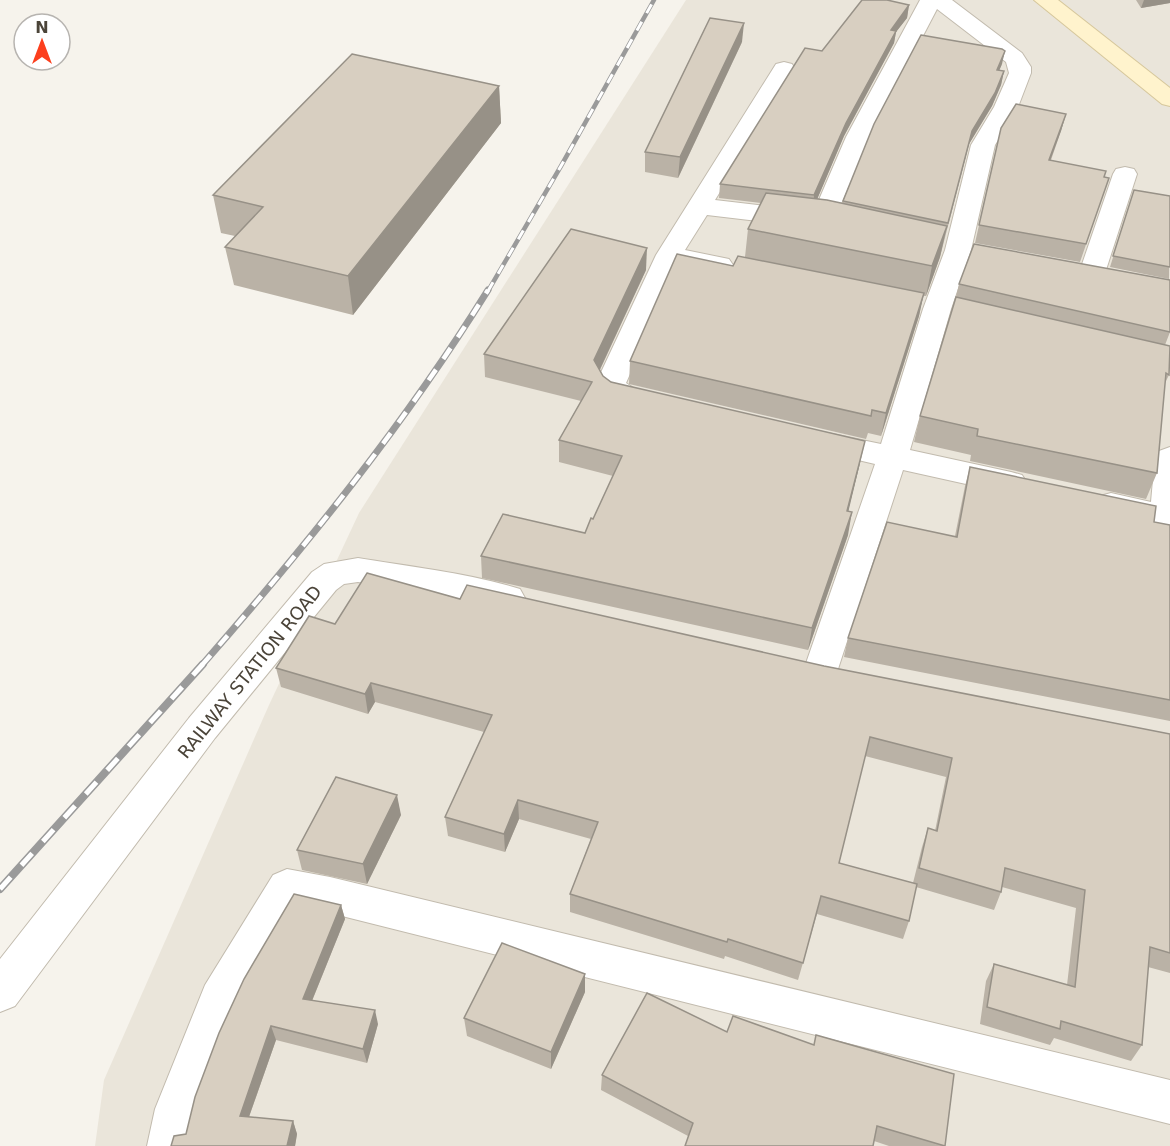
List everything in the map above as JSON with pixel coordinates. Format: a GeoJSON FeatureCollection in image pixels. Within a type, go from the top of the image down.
{"type":"FeatureCollection","features":[{"type":"Feature","properties":{"kind":"main road"},"geometry":{"type":"LineString","coordinates":[[1045,0],[1170,99]]}},
{"type":"Feature","properties":{"kind":"street"},"geometry":{"type":"LineString","coordinates":[[698,206],[835,223],[858,137],[931,0]]}},
{"type":"Feature","properties":{"kind":"street"},"geometry":{"type":"LineString","coordinates":[[821,669],[892,458],[937,309],[958,249],[983,145],[1006,107],[1020,73],[1020,67],[1014,58],[939,0]]}},
{"type":"Feature","properties":{"kind":"street"},"geometry":{"type":"LineString","coordinates":[[678,408],[621,395],[614,390],[611,383],[669,255],[784,69]]}},
{"type":"Feature","properties":{"kind":"street"},"geometry":{"type":"LineString","coordinates":[[1093,274],[1125,174]]}},
{"type":"Feature","properties":{"kind":"street"},"geometry":{"type":"LineString","coordinates":[[669,255],[739,269]]}},
{"type":"Feature","properties":{"kind":"street"},"geometry":{"type":"LineString","coordinates":[[791,434],[1040,489]]}},
{"type":"Feature","properties":{"kind":"street"},"geometry":{"type":"LineString","coordinates":[[1086,499],[1168,517],[1170,458]]}},
{"type":"Feature","properties":{"kind":"street","name":"RAILWAY STATION ROAD"},"geometry":{"type":"LineString","coordinates":[[0,992],[202,728],[324,581],[336,573],[358,570],[443,584],[536,605]]}},
{"type":"Feature","properties":{"kind":"street"},"geometry":{"type":"LineString","coordinates":[[787,661],[856,675]]}},
{"type":"Feature","properties":{"kind":"street"},"geometry":{"type":"LineString","coordinates":[[169,1146],[177,1109],[220,999],[287,887],[330,895],[1170,1102]]}},
{"type":"Feature","properties":{"kind":"shaded area"},"geometry":{"type":"Polygon","coordinates":[[[686,0],[1170,0],[1170,1146],[95,1146],[104,1080],[269,705],[359,513],[686,0]]]}},
{"type":"Feature","properties":{"kind":"building"},"geometry":{"type":"Polygon","coordinates":[[[862,0],[887,0],[909,5],[891,30],[896,31],[846,123],[814,195],[720,184],[805,48],[822,51],[862,0]]]}},
{"type":"Feature","properties":{"kind":"building"},"geometry":{"type":"Polygon","coordinates":[[[710,18],[744,23],[680,157],[645,152],[710,18]]]}},
{"type":"Feature","properties":{"kind":"building"},"geometry":{"type":"Polygon","coordinates":[[[921,35],[1005,51],[997,70],[1004,71],[995,93],[972,131],[948,223],[843,201],[874,124],[921,35]]]}},
{"type":"Feature","properties":{"kind":"building"},"geometry":{"type":"Polygon","coordinates":[[[352,54],[499,86],[348,276],[225,247],[263,207],[213,195],[352,54]]]}},
{"type":"Feature","properties":{"kind":"building"},"geometry":{"type":"Polygon","coordinates":[[[1016,104],[1066,114],[1049,160],[1106,171],[1104,177],[1109,178],[1086,244],[979,225],[1001,128],[1016,104]]]}},
{"type":"Feature","properties":{"kind":"building"},"geometry":{"type":"Polygon","coordinates":[[[1134,190],[1170,196],[1170,267],[1113,256],[1134,190]]]}},
{"type":"Feature","properties":{"kind":"building"},"geometry":{"type":"Polygon","coordinates":[[[766,193],[827,200],[947,226],[932,266],[748,229],[766,193]]]}},
{"type":"Feature","properties":{"kind":"building"},"geometry":{"type":"Polygon","coordinates":[[[571,229],[647,248],[594,360],[603,376],[611,382],[865,441],[847,511],[852,512],[812,628],[481,556],[503,514],[585,533],[622,456],[559,440],[592,382],[484,354],[571,229]]]}},
{"type":"Feature","properties":{"kind":"building"},"geometry":{"type":"Polygon","coordinates":[[[974,244],[1170,280],[1170,332],[959,284],[974,244]]]}},
{"type":"Feature","properties":{"kind":"building"},"geometry":{"type":"Polygon","coordinates":[[[677,254],[733,266],[738,256],[924,293],[886,413],[872,410],[871,416],[630,361],[677,254]]]}},
{"type":"Feature","properties":{"kind":"building"},"geometry":{"type":"Polygon","coordinates":[[[956,297],[1170,346],[1169,375],[1166,373],[1157,473],[977,436],[978,429],[920,416],[956,297]]]}},
{"type":"Feature","properties":{"kind":"building"},"geometry":{"type":"Polygon","coordinates":[[[970,467],[1156,506],[1154,522],[1170,525],[1170,700],[848,638],[887,522],[957,537],[970,467]]]}},
{"type":"Feature","properties":{"kind":"building"},"geometry":{"type":"Polygon","coordinates":[[[367,573],[460,599],[467,585],[824,666],[1170,734],[1170,953],[1150,947],[1142,1045],[1061,1021],[1060,1029],[987,1007],[994,964],[1075,987],[1085,890],[1005,868],[1001,892],[919,868],[928,828],[937,831],[952,758],[870,737],[839,863],[917,884],[909,921],[821,896],[803,963],[570,894],[598,822],[518,800],[504,834],[445,817],[492,715],[371,683],[365,694],[276,668],[309,616],[335,624],[367,573]]]}},
{"type":"Feature","properties":{"kind":"building"},"geometry":{"type":"Polygon","coordinates":[[[336,777],[397,795],[363,864],[297,850],[336,777]]]}},
{"type":"Feature","properties":{"kind":"building"},"geometry":{"type":"Polygon","coordinates":[[[294,894],[341,905],[303,999],[375,1010],[363,1049],[271,1026],[240,1116],[293,1121],[287,1146],[171,1146],[174,1136],[186,1134],[195,1097],[219,1033],[244,979],[294,894]]]}},
{"type":"Feature","properties":{"kind":"building"},"geometry":{"type":"Polygon","coordinates":[[[502,943],[585,974],[551,1052],[464,1018],[502,943]]]}},
{"type":"Feature","properties":{"kind":"building"},"geometry":{"type":"Polygon","coordinates":[[[647,993],[727,1032],[733,1016],[814,1045],[816,1035],[954,1074],[945,1146],[877,1126],[873,1146],[685,1146],[693,1123],[602,1075],[647,993]]]}},
{"type":"Feature","properties":{"kind":"railway"},"geometry":{"type":"LineString","coordinates":[[488,291],[654,0]]}},
{"type":"Feature","properties":{"kind":"railway"},"geometry":{"type":"LineString","coordinates":[[202,665],[353,483],[423,388],[488,290]]}},
{"type":"Feature","properties":{"kind":"railway"},"geometry":{"type":"LineString","coordinates":[[0,889],[203,664]]}}]}
